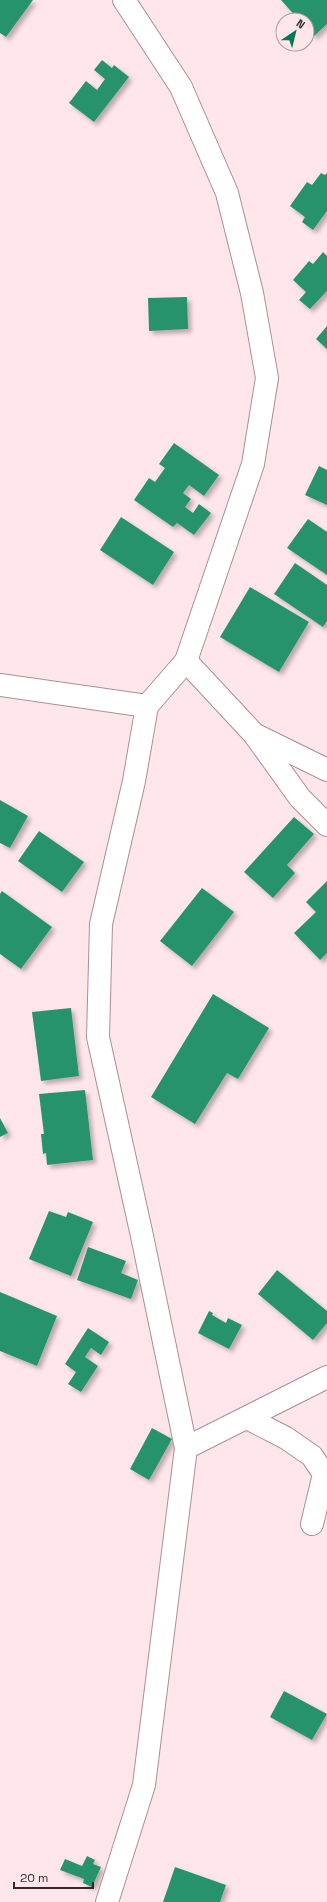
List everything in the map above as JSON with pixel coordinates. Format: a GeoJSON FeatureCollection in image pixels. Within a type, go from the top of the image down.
{"type":"FeatureCollection","features":[{"type":"Feature","properties":{"kind":"street"},"geometry":{"type":"LineString","coordinates":[[107,1902],[144,1785],[186,1448],[142,1236],[98,1036],[101,924],[134,781],[147,706],[186,661],[254,464],[267,378],[252,293],[227,193],[181,87],[124,0]]}},
{"type":"Feature","properties":{"kind":"street"},"geometry":{"type":"LineString","coordinates":[[186,661],[254,734],[300,798],[327,825]]}},
{"type":"Feature","properties":{"kind":"street"},"geometry":{"type":"LineString","coordinates":[[0,685],[147,706]]}},
{"type":"Feature","properties":{"kind":"street"},"geometry":{"type":"LineString","coordinates":[[254,734],[327,770]]}},
{"type":"Feature","properties":{"kind":"street"},"geometry":{"type":"LineString","coordinates":[[186,1448],[327,1377]]}},
{"type":"Feature","properties":{"kind":"street"},"geometry":{"type":"LineString","coordinates":[[247,1418],[286,1438],[312,1456],[324,1474],[312,1524]]}},
{"type":"Feature","properties":{"kind":"building"},"geometry":{"type":"Polygon","coordinates":[[[0,0],[33,0],[6,37],[0,33],[0,0]]]}},
{"type":"Feature","properties":{"kind":"building"},"geometry":{"type":"Polygon","coordinates":[[[281,0],[327,0],[327,24],[315,35],[315,12],[292,12],[281,0]]]}},
{"type":"Feature","properties":{"kind":"building"},"geometry":{"type":"Polygon","coordinates":[[[102,60],[112,68],[114,65],[129,77],[94,122],[69,103],[86,81],[97,90],[105,79],[94,70],[102,60]]]}},
{"type":"Feature","properties":{"kind":"building"},"geometry":{"type":"Polygon","coordinates":[[[321,173],[325,175],[327,173],[327,211],[313,230],[302,222],[305,217],[290,206],[307,182],[312,185],[321,173]]]}},
{"type":"Feature","properties":{"kind":"building"},"geometry":{"type":"Polygon","coordinates":[[[323,252],[327,256],[327,291],[310,309],[299,300],[306,292],[293,280],[309,261],[313,264],[323,252]]]}},
{"type":"Feature","properties":{"kind":"building"},"geometry":{"type":"Polygon","coordinates":[[[187,297],[188,329],[149,331],[148,298],[187,297]]]}},
{"type":"Feature","properties":{"kind":"building"},"geometry":{"type":"Polygon","coordinates":[[[327,326],[327,349],[316,339],[327,326]]]}},
{"type":"Feature","properties":{"kind":"building"},"geometry":{"type":"Polygon","coordinates":[[[174,443],[219,475],[204,496],[189,485],[183,493],[191,499],[185,507],[193,513],[199,504],[211,513],[194,535],[177,523],[173,527],[134,500],[149,478],[155,482],[165,468],[159,464],[174,443]]]}},
{"type":"Feature","properties":{"kind":"building"},"geometry":{"type":"Polygon","coordinates":[[[319,466],[327,470],[327,505],[305,495],[319,466]]]}},
{"type":"Feature","properties":{"kind":"building"},"geometry":{"type":"Polygon","coordinates":[[[121,517],[174,552],[153,585],[100,550],[121,517]]]}},
{"type":"Feature","properties":{"kind":"building"},"geometry":{"type":"Polygon","coordinates":[[[308,519],[327,532],[327,575],[287,548],[308,519]]]}},
{"type":"Feature","properties":{"kind":"building"},"geometry":{"type":"Polygon","coordinates":[[[295,563],[327,585],[327,621],[323,627],[274,594],[295,563]]]}},
{"type":"Feature","properties":{"kind":"building"},"geometry":{"type":"Polygon","coordinates":[[[250,587],[309,622],[279,672],[220,637],[250,587]]]}},
{"type":"Feature","properties":{"kind":"building"},"geometry":{"type":"Polygon","coordinates":[[[0,800],[28,816],[10,848],[0,843],[0,800]]]}},
{"type":"Feature","properties":{"kind":"building"},"geometry":{"type":"Polygon","coordinates":[[[294,817],[314,834],[287,865],[295,873],[273,898],[244,872],[294,817]]]}},
{"type":"Feature","properties":{"kind":"building"},"geometry":{"type":"Polygon","coordinates":[[[39,831],[84,862],[62,892],[18,861],[39,831]]]}},
{"type":"Feature","properties":{"kind":"building"},"geometry":{"type":"Polygon","coordinates":[[[327,881],[327,953],[320,960],[294,933],[316,912],[306,902],[327,881]]]}},
{"type":"Feature","properties":{"kind":"building"},"geometry":{"type":"Polygon","coordinates":[[[202,888],[234,912],[192,966],[160,941],[202,888]]]}},
{"type":"Feature","properties":{"kind":"building"},"geometry":{"type":"Polygon","coordinates":[[[2,891],[52,927],[21,969],[0,954],[0,894],[2,891]]]}},
{"type":"Feature","properties":{"kind":"building"},"geometry":{"type":"Polygon","coordinates":[[[213,994],[269,1028],[238,1079],[227,1073],[195,1124],[151,1097],[213,994]]]}},
{"type":"Feature","properties":{"kind":"building"},"geometry":{"type":"Polygon","coordinates":[[[71,1008],[79,1076],[41,1081],[32,1012],[71,1008]]]}},
{"type":"Feature","properties":{"kind":"building"},"geometry":{"type":"Polygon","coordinates":[[[85,1090],[93,1160],[47,1165],[46,1153],[43,1154],[41,1134],[44,1134],[39,1094],[85,1090]]]}},
{"type":"Feature","properties":{"kind":"building"},"geometry":{"type":"Polygon","coordinates":[[[0,1118],[8,1133],[0,1137],[0,1118]]]}},
{"type":"Feature","properties":{"kind":"building"},"geometry":{"type":"Polygon","coordinates":[[[49,1211],[66,1217],[68,1212],[93,1222],[71,1276],[29,1259],[49,1211]]]}},
{"type":"Feature","properties":{"kind":"building"},"geometry":{"type":"Polygon","coordinates":[[[88,1247],[126,1261],[121,1273],[138,1280],[131,1299],[77,1280],[88,1247]]]}},
{"type":"Feature","properties":{"kind":"building"},"geometry":{"type":"Polygon","coordinates":[[[277,1270],[327,1311],[327,1323],[313,1340],[258,1294],[277,1270]]]}},
{"type":"Feature","properties":{"kind":"building"},"geometry":{"type":"Polygon","coordinates":[[[0,1292],[57,1316],[37,1366],[0,1351],[0,1292]]]}},
{"type":"Feature","properties":{"kind":"building"},"geometry":{"type":"Polygon","coordinates":[[[209,1311],[213,1313],[212,1315],[226,1323],[228,1318],[242,1325],[229,1349],[198,1333],[209,1311]]]}},
{"type":"Feature","properties":{"kind":"building"},"geometry":{"type":"Polygon","coordinates":[[[88,1328],[109,1342],[101,1355],[91,1348],[85,1357],[98,1366],[81,1392],[68,1384],[76,1372],[65,1364],[88,1328]]]}},
{"type":"Feature","properties":{"kind":"building"},"geometry":{"type":"Polygon","coordinates":[[[152,1428],[172,1439],[149,1480],[130,1469],[152,1428]]]}},
{"type":"Feature","properties":{"kind":"building"},"geometry":{"type":"Polygon","coordinates":[[[284,1691],[327,1714],[312,1740],[270,1717],[284,1691]]]}},
{"type":"Feature","properties":{"kind":"building"},"geometry":{"type":"Polygon","coordinates":[[[87,1856],[95,1860],[93,1864],[101,1867],[92,1887],[83,1883],[84,1879],[60,1870],[65,1859],[82,1866],[87,1856]]]}},
{"type":"Feature","properties":{"kind":"building"},"geometry":{"type":"Polygon","coordinates":[[[175,1867],[226,1885],[220,1902],[163,1902],[175,1867]]]}}]}
